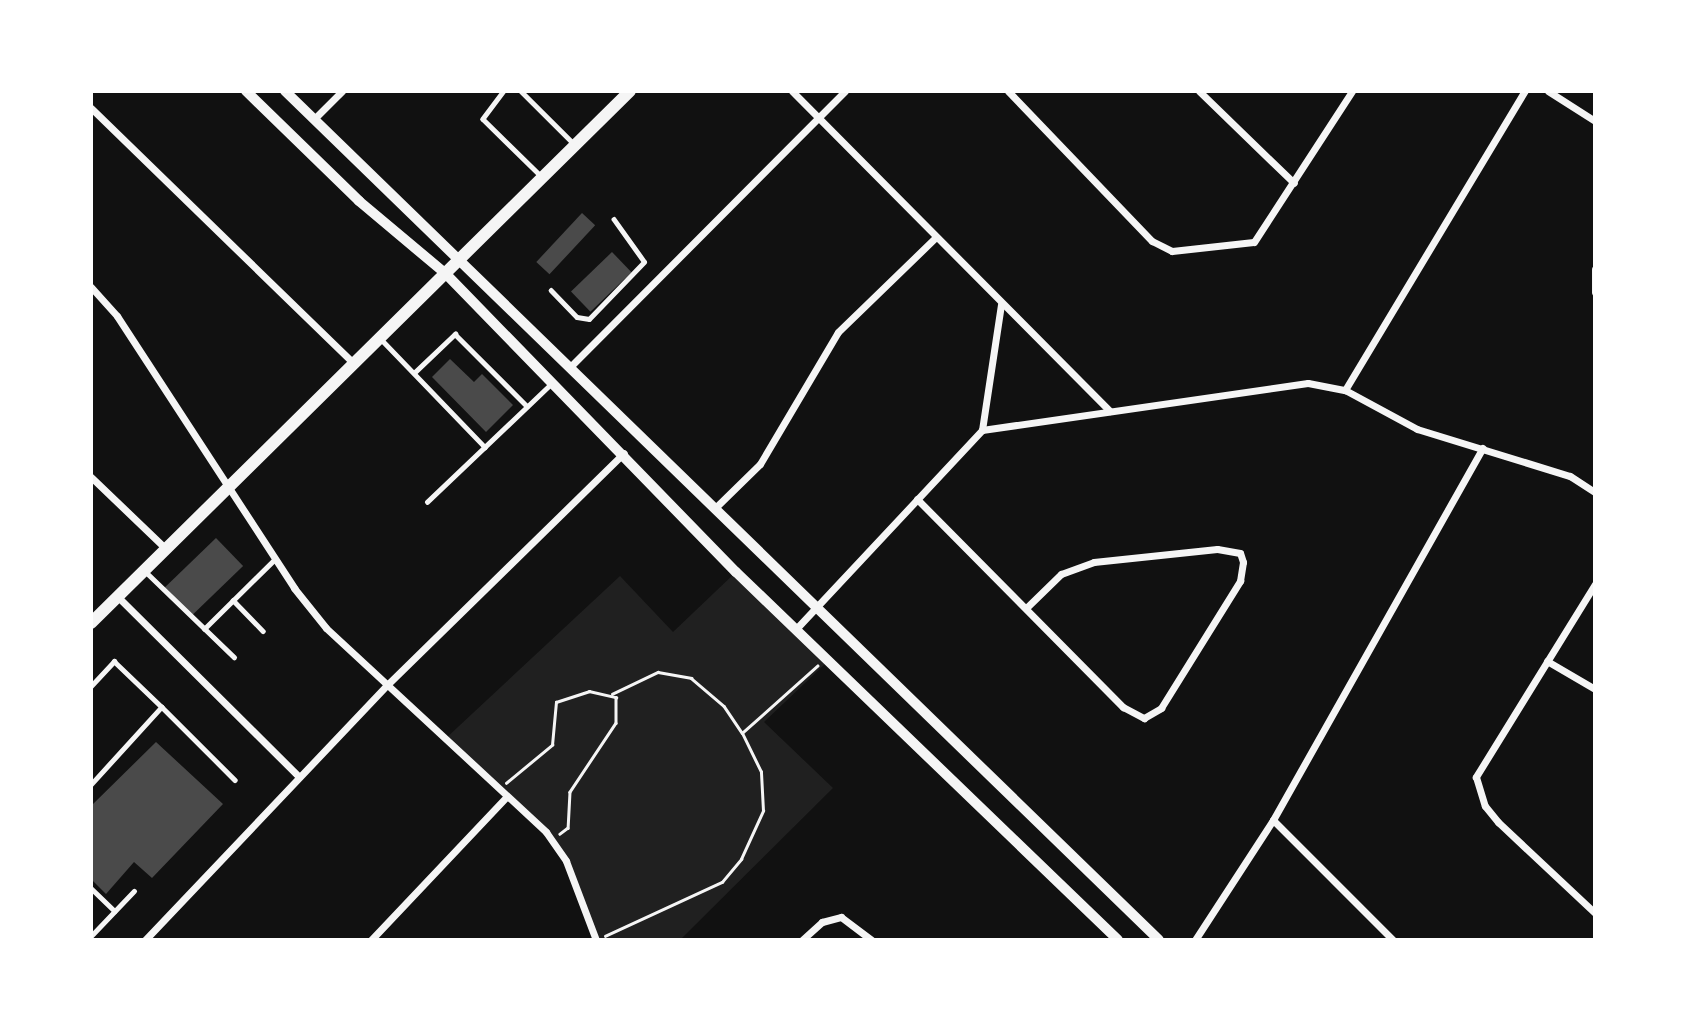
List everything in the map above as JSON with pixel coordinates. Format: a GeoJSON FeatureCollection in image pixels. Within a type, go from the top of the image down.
{"type":"FeatureCollection","features":[{"type":"Feature","properties":{"kind":"main road"},"geometry":{"type":"LineString","coordinates":[[91,623],[630,91]]}},
{"type":"Feature","properties":{"kind":"street"},"geometry":{"type":"LineString","coordinates":[[246,91],[359,201],[446,274],[825,660],[1118,940]]}},
{"type":"Feature","properties":{"kind":"street"},"geometry":{"type":"LineString","coordinates":[[285,91],[458,262],[1159,940]]}},
{"type":"Feature","properties":{"kind":"street"},"geometry":{"type":"LineString","coordinates":[[314,119],[342,91]]}},
{"type":"Feature","properties":{"kind":"street"},"geometry":{"type":"LineString","coordinates":[[792,91],[935,238],[1110,411]]}},
{"type":"Feature","properties":{"kind":"street"},"geometry":{"type":"LineString","coordinates":[[569,369],[845,91]]}},
{"type":"Feature","properties":{"kind":"street"},"geometry":{"type":"LineString","coordinates":[[1008,91],[1152,241],[1172,251],[1254,242],[1352,91]]}},
{"type":"Feature","properties":{"kind":"street"},"geometry":{"type":"LineString","coordinates":[[1199,91],[1294,183]]}},
{"type":"Feature","properties":{"kind":"street"},"geometry":{"type":"LineString","coordinates":[[1345,390],[1525,91]]}},
{"type":"Feature","properties":{"kind":"street"},"geometry":{"type":"LineString","coordinates":[[1548,91],[1595,121]]}},
{"type":"Feature","properties":{"kind":"street"},"geometry":{"type":"LineString","coordinates":[[91,108],[354,365]]}},
{"type":"Feature","properties":{"kind":"street"},"geometry":{"type":"LineString","coordinates":[[713,509],[760,464],[838,332],[935,238]]}},
{"type":"Feature","properties":{"kind":"street"},"geometry":{"type":"LineString","coordinates":[[1595,269],[1595,292]]}},
{"type":"Feature","properties":{"kind":"street"},"geometry":{"type":"LineString","coordinates":[[91,287],[117,316],[275,559],[326,628],[552,840],[566,860],[597,940]]}},
{"type":"Feature","properties":{"kind":"street"},"geometry":{"type":"LineString","coordinates":[[795,630],[982,430],[1001,304]]}},
{"type":"Feature","properties":{"kind":"street"},"geometry":{"type":"LineString","coordinates":[[982,430],[1308,383],[1345,390],[1417,429],[1570,476],[1595,492]]}},
{"type":"Feature","properties":{"kind":"street"},"geometry":{"type":"LineString","coordinates":[[1195,940],[1273,820],[1483,448]]}},
{"type":"Feature","properties":{"kind":"street"},"geometry":{"type":"LineString","coordinates":[[145,940],[388,684],[624,453]]}},
{"type":"Feature","properties":{"kind":"street"},"geometry":{"type":"LineString","coordinates":[[91,477],[166,549]]}},
{"type":"Feature","properties":{"kind":"street"},"geometry":{"type":"LineString","coordinates":[[917,499],[1123,708],[1144,718],[1161,708],[1240,581],[1243,562],[1240,553],[1217,549],[1094,562],[1061,574],[1026,608]]}},
{"type":"Feature","properties":{"kind":"street"},"geometry":{"type":"LineString","coordinates":[[1595,584],[1476,777],[1478,793],[1498,822],[1595,913]]}},
{"type":"Feature","properties":{"kind":"street"},"geometry":{"type":"LineString","coordinates":[[118,597],[298,776]]}},
{"type":"Feature","properties":{"kind":"street"},"geometry":{"type":"LineString","coordinates":[[1547,661],[1595,689]]}},
{"type":"Feature","properties":{"kind":"street"},"geometry":{"type":"LineString","coordinates":[[371,940],[506,797]]}},
{"type":"Feature","properties":{"kind":"street"},"geometry":{"type":"LineString","coordinates":[[1273,820],[1393,940]]}},
{"type":"Feature","properties":{"kind":"street"},"geometry":{"type":"LineString","coordinates":[[802,940],[822,922],[841,916],[871,940]]}},
{"type":"Feature","properties":{"kind":"lane"},"geometry":{"type":"LineString","coordinates":[[504,91],[483,119],[543,179]]}},
{"type":"Feature","properties":{"kind":"lane"},"geometry":{"type":"LineString","coordinates":[[521,91],[576,146]]}},
{"type":"Feature","properties":{"kind":"lane"},"geometry":{"type":"LineString","coordinates":[[551,290],[577,317],[589,319],[644,262],[614,220]]}},
{"type":"Feature","properties":{"kind":"lane"},"geometry":{"type":"LineString","coordinates":[[414,373],[455,334],[527,406]]}},
{"type":"Feature","properties":{"kind":"lane"},"geometry":{"type":"LineString","coordinates":[[381,338],[485,447]]}},
{"type":"Feature","properties":{"kind":"lane"},"geometry":{"type":"LineString","coordinates":[[427,502],[553,382]]}},
{"type":"Feature","properties":{"kind":"lane"},"geometry":{"type":"LineString","coordinates":[[204,629],[275,559]]}},
{"type":"Feature","properties":{"kind":"lane"},"geometry":{"type":"LineString","coordinates":[[145,570],[234,657]]}},
{"type":"Feature","properties":{"kind":"lane"},"geometry":{"type":"LineString","coordinates":[[233,600],[263,631]]}},
{"type":"Feature","properties":{"kind":"lane"},"geometry":{"type":"LineString","coordinates":[[91,687],[114,661],[235,780]]}},
{"type":"Feature","properties":{"kind":"lane"},"geometry":{"type":"LineString","coordinates":[[91,785],[162,708]]}},
{"type":"Feature","properties":{"kind":"lane"},"geometry":{"type":"LineString","coordinates":[[91,888],[115,911]]}},
{"type":"Feature","properties":{"kind":"lane"},"geometry":{"type":"LineString","coordinates":[[91,935],[134,891]]}},
{"type":"Feature","properties":{"kind":"path"},"geometry":{"type":"LineString","coordinates":[[741,733],[825,660]]}},
{"type":"Feature","properties":{"kind":"path"},"geometry":{"type":"LineString","coordinates":[[499,790],[552,745],[556,702],[589,691],[612,694],[658,672],[691,678],[724,706],[761,772],[763,811],[741,859],[722,883],[597,940]]}},
{"type":"Feature","properties":{"kind":"path"},"geometry":{"type":"LineString","coordinates":[[552,840],[568,828],[570,792],[616,723],[620,711],[612,694]]}},
{"type":"Feature","properties":{"kind":"shaded area"},"geometry":{"type":"Polygon","coordinates":[[[736,572],[827,662],[764,722],[833,788],[680,940],[596,940],[566,861],[546,832],[444,740],[620,576],[673,632],[736,572]]]}},
{"type":"Feature","properties":{"kind":"building"},"geometry":{"type":"Polygon","coordinates":[[[582,213],[595,225],[549,274],[536,262],[582,213]]]}},
{"type":"Feature","properties":{"kind":"building"},"geometry":{"type":"Polygon","coordinates":[[[612,252],[631,272],[590,312],[571,292],[612,252]]]}},
{"type":"Feature","properties":{"kind":"building"},"geometry":{"type":"Polygon","coordinates":[[[450,359],[474,382],[482,374],[513,405],[486,432],[432,377],[450,359]]]}},
{"type":"Feature","properties":{"kind":"building"},"geometry":{"type":"Polygon","coordinates":[[[216,538],[243,566],[191,616],[164,588],[216,538]]]}},
{"type":"Feature","properties":{"kind":"building"},"geometry":{"type":"Polygon","coordinates":[[[156,742],[223,804],[152,878],[134,862],[106,894],[91,879],[91,806],[156,742]]]}}]}
